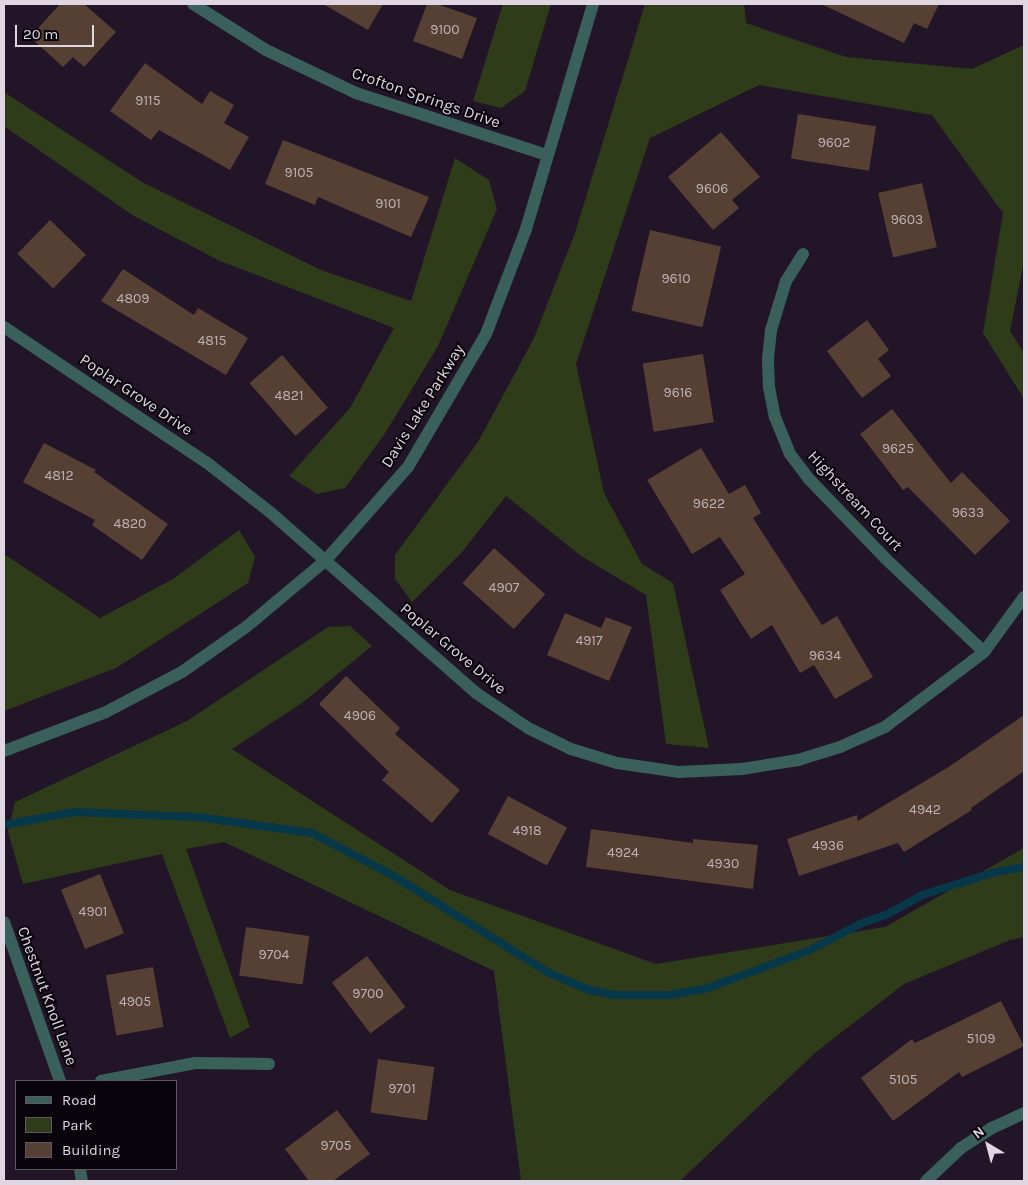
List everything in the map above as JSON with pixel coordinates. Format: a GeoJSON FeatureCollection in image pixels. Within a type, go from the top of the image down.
{"type":"FeatureCollection","features":[{"type":"Feature","properties":{"kind":"street","name":"Crofton Springs Drive"},"geometry":{"type":"LineString","coordinates":[[193,4],[266,50],[356,93],[547,155]]}},
{"type":"Feature","properties":{"kind":"street","name":"Davis Lake Parkway"},"geometry":{"type":"LineString","coordinates":[[4,751],[106,712],[182,672],[246,627],[325,562],[408,467],[477,350],[526,230],[593,4]]}},
{"type":"Feature","properties":{"kind":"street","name":"Highstream Court"},"geometry":{"type":"LineString","coordinates":[[803,254],[786,281],[770,330],[768,360],[769,387],[775,417],[790,454],[808,478],[886,558],[984,652]]}},
{"type":"Feature","properties":{"kind":"street","name":"Poplar Grove Drive"},"geometry":{"type":"LineString","coordinates":[[4,327],[206,462],[476,693],[528,728],[571,748],[618,763],[679,772],[742,769],[798,760],[840,747],[885,726],[984,652],[1024,597]]}},
{"type":"Feature","properties":{"kind":"street","name":"Chestnut Knoll Lane"},"geometry":{"type":"LineString","coordinates":[[4,922],[60,1080]]}},
{"type":"Feature","properties":{"kind":"street"},"geometry":{"type":"LineString","coordinates":[[106,1080],[195,1063],[268,1064]]}},
{"type":"Feature","properties":{"kind":"street"},"geometry":{"type":"LineString","coordinates":[[926,1181],[960,1148],[992,1128],[1024,1113]]}},
{"type":"Feature","properties":{"kind":"green space"},"geometry":{"type":"Polygon","coordinates":[[[503,4],[551,4],[525,91],[501,108],[473,101],[503,4]]]}},
{"type":"Feature","properties":{"kind":"green space"},"geometry":{"type":"Polygon","coordinates":[[[645,4],[744,4],[746,23],[846,57],[972,69],[1024,45],[1024,261],[1010,331],[1024,353],[1024,399],[983,333],[1003,213],[932,115],[759,85],[650,138],[576,364],[604,493],[642,564],[673,583],[709,748],[666,744],[646,595],[581,556],[506,496],[462,552],[412,602],[395,579],[395,555],[478,442],[534,338],[575,233],[645,4]]]}},
{"type":"Feature","properties":{"kind":"green space"},"geometry":{"type":"Polygon","coordinates":[[[4,92],[142,182],[321,270],[411,301],[455,158],[489,180],[497,209],[438,346],[384,435],[345,488],[317,494],[289,476],[350,408],[394,328],[220,261],[134,216],[4,126],[4,92]]]}},
{"type":"Feature","properties":{"kind":"green space"},"geometry":{"type":"Polygon","coordinates":[[[239,530],[255,557],[248,583],[116,668],[4,711],[4,554],[100,618],[173,579],[239,530]]]}},
{"type":"Feature","properties":{"kind":"green space"},"geometry":{"type":"Polygon","coordinates":[[[350,626],[372,646],[302,703],[232,749],[450,890],[656,964],[885,927],[1024,848],[1024,937],[1010,940],[904,984],[816,1052],[680,1181],[521,1181],[494,971],[224,842],[186,849],[250,1027],[230,1038],[162,854],[23,884],[8,832],[15,802],[187,721],[328,627],[350,626]]]}},
{"type":"Feature","properties":{"kind":"building"},"geometry":{"type":"Polygon","coordinates":[[[60,4],[84,4],[116,32],[84,67],[73,57],[63,67],[30,37],[60,4]]]}},
{"type":"Feature","properties":{"kind":"building"},"geometry":{"type":"Polygon","coordinates":[[[323,4],[383,4],[368,30],[323,4]]]}},
{"type":"Feature","properties":{"kind":"building"},"geometry":{"type":"Polygon","coordinates":[[[427,4],[437,4],[477,18],[462,59],[413,41],[427,4]]]}},
{"type":"Feature","properties":{"kind":"building"},"geometry":{"type":"Polygon","coordinates":[[[821,4],[939,4],[927,29],[914,23],[904,43],[821,4]]]}},
{"type":"Feature","properties":{"kind":"building"},"geometry":{"type":"Polygon","coordinates":[[[145,63],[202,104],[210,91],[234,105],[224,123],[249,137],[230,170],[159,130],[151,140],[110,111],[145,63]]]}},
{"type":"Feature","properties":{"kind":"building"},"geometry":{"type":"Polygon","coordinates":[[[798,114],[876,126],[869,171],[791,158],[798,114]]]}},
{"type":"Feature","properties":{"kind":"building"},"geometry":{"type":"Polygon","coordinates":[[[721,132],[760,177],[732,200],[739,208],[713,230],[668,177],[721,132]]]}},
{"type":"Feature","properties":{"kind":"building"},"geometry":{"type":"Polygon","coordinates":[[[283,140],[429,197],[411,237],[318,197],[315,205],[265,184],[283,140]]]}},
{"type":"Feature","properties":{"kind":"building"},"geometry":{"type":"Polygon","coordinates":[[[922,183],[937,247],[893,257],[878,193],[922,183]]]}},
{"type":"Feature","properties":{"kind":"building"},"geometry":{"type":"Polygon","coordinates":[[[50,220],[86,255],[53,289],[17,254],[50,220]]]}},
{"type":"Feature","properties":{"kind":"building"},"geometry":{"type":"Polygon","coordinates":[[[650,230],[721,246],[702,327],[631,311],[650,230]]]}},
{"type":"Feature","properties":{"kind":"building"},"geometry":{"type":"Polygon","coordinates":[[[123,269],[194,315],[198,308],[248,338],[226,375],[101,301],[123,269]]]}},
{"type":"Feature","properties":{"kind":"building"},"geometry":{"type":"Polygon","coordinates":[[[867,320],[889,350],[878,359],[891,376],[862,398],[827,351],[867,320]]]}},
{"type":"Feature","properties":{"kind":"building"},"geometry":{"type":"Polygon","coordinates":[[[703,354],[714,422],[654,432],[643,364],[703,354]]]}},
{"type":"Feature","properties":{"kind":"building"},"geometry":{"type":"Polygon","coordinates":[[[282,355],[328,408],[295,436],[250,383],[282,355]]]}},
{"type":"Feature","properties":{"kind":"building"},"geometry":{"type":"Polygon","coordinates":[[[892,409],[951,483],[962,472],[1010,521],[975,555],[908,487],[903,490],[860,434],[892,409]]]}},
{"type":"Feature","properties":{"kind":"building"},"geometry":{"type":"Polygon","coordinates":[[[44,443],[96,470],[94,472],[168,524],[142,560],[92,525],[95,520],[23,482],[44,443]]]}},
{"type":"Feature","properties":{"kind":"building"},"geometry":{"type":"Polygon","coordinates":[[[701,448],[729,494],[745,485],[761,513],[753,518],[822,625],[837,616],[873,677],[835,699],[814,665],[800,673],[772,625],[751,639],[720,590],[745,574],[720,537],[692,554],[647,480],[701,448]]]}},
{"type":"Feature","properties":{"kind":"building"},"geometry":{"type":"Polygon","coordinates":[[[494,548],[545,594],[514,629],[463,583],[494,548]]]}},
{"type":"Feature","properties":{"kind":"building"},"geometry":{"type":"Polygon","coordinates":[[[565,613],[601,628],[606,617],[632,627],[609,681],[547,655],[565,613]]]}},
{"type":"Feature","properties":{"kind":"building"},"geometry":{"type":"Polygon","coordinates":[[[346,676],[400,728],[395,734],[460,790],[432,823],[382,780],[389,772],[319,704],[346,676]]]}},
{"type":"Feature","properties":{"kind":"building"},"geometry":{"type":"Polygon","coordinates":[[[1024,715],[1024,771],[971,808],[972,810],[904,852],[898,843],[799,876],[787,839],[857,815],[858,821],[947,768],[1024,715]]]}},
{"type":"Feature","properties":{"kind":"building"},"geometry":{"type":"Polygon","coordinates":[[[508,796],[567,827],[547,865],[488,834],[508,796]]]}},
{"type":"Feature","properties":{"kind":"building"},"geometry":{"type":"Polygon","coordinates":[[[591,829],[693,843],[693,839],[758,845],[753,889],[586,867],[591,829]]]}},
{"type":"Feature","properties":{"kind":"building"},"geometry":{"type":"Polygon","coordinates":[[[100,874],[124,933],[85,949],[61,890],[100,874]]]}},
{"type":"Feature","properties":{"kind":"building"},"geometry":{"type":"Polygon","coordinates":[[[246,927],[309,936],[303,984],[239,976],[246,927]]]}},
{"type":"Feature","properties":{"kind":"building"},"geometry":{"type":"Polygon","coordinates":[[[367,956],[406,1007],[370,1034],[332,982],[367,956]]]}},
{"type":"Feature","properties":{"kind":"building"},"geometry":{"type":"Polygon","coordinates":[[[153,967],[164,1027],[116,1035],[106,975],[153,967]]]}},
{"type":"Feature","properties":{"kind":"building"},"geometry":{"type":"Polygon","coordinates":[[[1001,1001],[1024,1046],[962,1077],[959,1072],[893,1121],[861,1078],[912,1039],[915,1043],[1001,1001]]]}},
{"type":"Feature","properties":{"kind":"building"},"geometry":{"type":"Polygon","coordinates":[[[378,1059],[434,1067],[427,1120],[370,1112],[378,1059]]]}},
{"type":"Feature","properties":{"kind":"building"},"geometry":{"type":"Polygon","coordinates":[[[337,1110],[370,1154],[333,1181],[309,1181],[285,1149],[337,1110]]]}},
{"type":"Feature","properties":{"kind":"waterway"},"geometry":{"type":"LineString","coordinates":[[4,825],[75,812],[198,817],[312,833],[392,875],[549,973],[589,990],[614,995],[670,995],[705,989],[808,951],[860,924],[888,914],[922,895],[992,873],[1024,867]]}}]}
